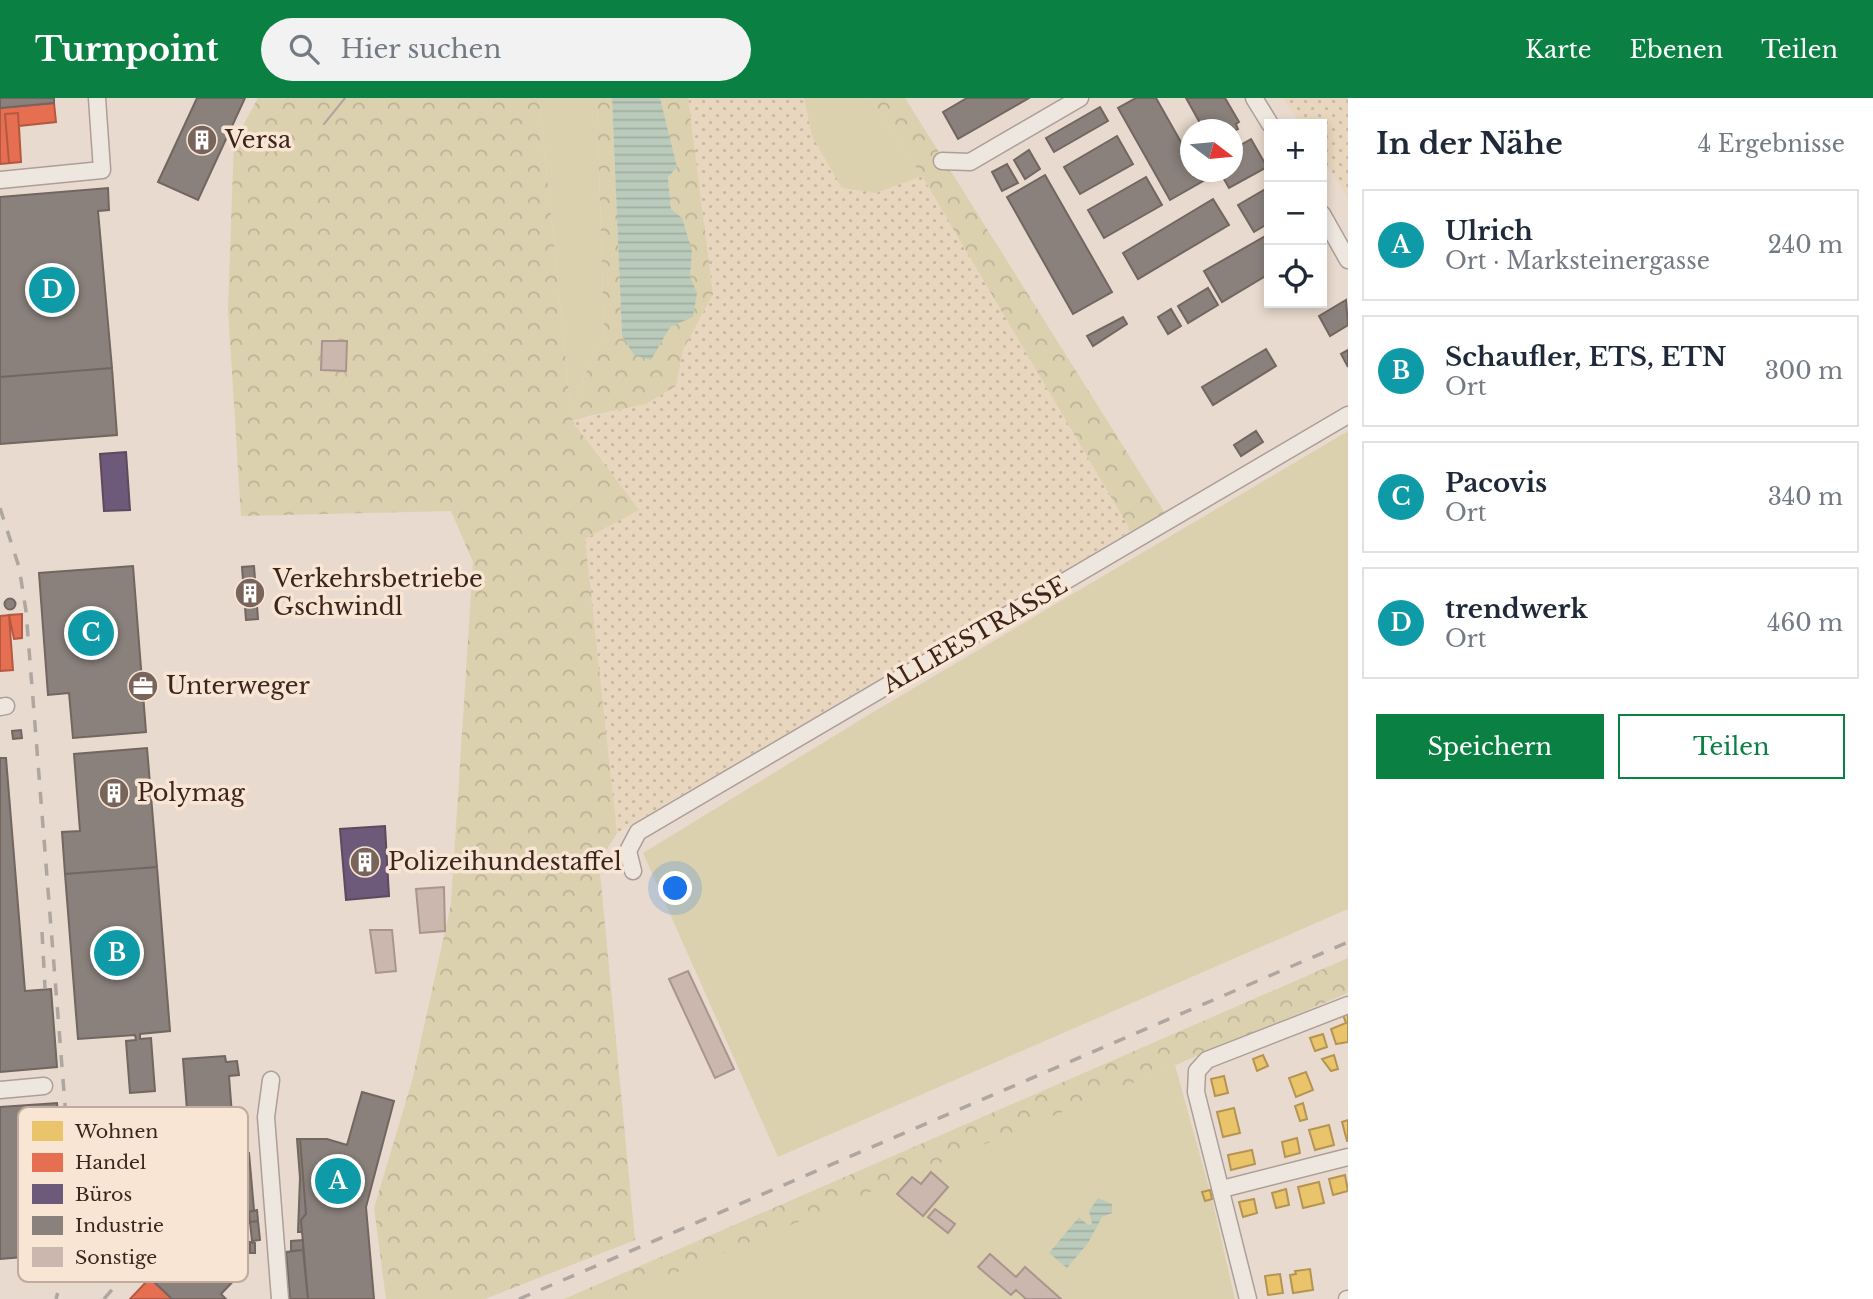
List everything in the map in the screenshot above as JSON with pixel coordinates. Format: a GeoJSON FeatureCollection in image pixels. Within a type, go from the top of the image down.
{"type":"FeatureCollection","features":[{"type":"Feature","properties":{"kind":"street"},"geometry":{"type":"LineString","coordinates":[[0,180],[102,170],[97,98]]}},
{"type":"Feature","properties":{"kind":"street"},"geometry":{"type":"LineString","coordinates":[[942,161],[970,162],[1080,98]]}},
{"type":"Feature","properties":{"kind":"street"},"geometry":{"type":"LineString","coordinates":[[1254,98],[1267,119]]}},
{"type":"Feature","properties":{"kind":"street"},"geometry":{"type":"LineString","coordinates":[[1327,224],[1348,260]]}},
{"type":"Feature","properties":{"kind":"street","name":"ALLEESTRASSE"},"geometry":{"type":"LineString","coordinates":[[633,871],[628,851],[638,832],[1348,415]]}},
{"type":"Feature","properties":{"kind":"street"},"geometry":{"type":"LineString","coordinates":[[1248,1299],[1196,1092],[1197,1071],[1207,1060],[1348,1006]]}},
{"type":"Feature","properties":{"kind":"street"},"geometry":{"type":"LineString","coordinates":[[271,1080],[266,1117],[280,1299]]}},
{"type":"Feature","properties":{"kind":"street"},"geometry":{"type":"LineString","coordinates":[[0,1090],[44,1086]]}},
{"type":"Feature","properties":{"kind":"street"},"geometry":{"type":"LineString","coordinates":[[1222,1189],[1348,1157]]}},
{"type":"Feature","properties":{"kind":"shaded area"},"geometry":{"type":"Polygon","coordinates":[[[612,98],[660,98],[677,167],[668,177],[671,209],[682,218],[692,251],[690,277],[697,293],[693,317],[670,327],[651,360],[634,355],[622,336],[612,98]]]}},
{"type":"Feature","properties":{"kind":"shaded area"},"geometry":{"type":"Polygon","coordinates":[[[688,98],[804,98],[812,136],[876,193],[922,176],[1131,531],[617,833],[572,421],[646,404],[676,386],[683,350],[713,294],[688,98]]]}},
{"type":"Feature","properties":{"kind":"shaded area"},"geometry":{"type":"Polygon","coordinates":[[[1283,98],[1348,98],[1348,198],[1327,165],[1327,119],[1297,119],[1283,98]]]}},
{"type":"Feature","properties":{"kind":"shaded area"},"geometry":{"type":"Polygon","coordinates":[[[1098,1198],[1112,1204],[1112,1213],[1102,1217],[1088,1243],[1067,1268],[1049,1253],[1079,1217],[1088,1225],[1092,1224],[1089,1211],[1098,1198]]]}},
{"type":"Feature","properties":{"kind":"green space"},"geometry":{"type":"Polygon","coordinates":[[[258,98],[539,98],[572,421],[639,510],[585,539],[617,833],[599,862],[635,1240],[485,1299],[386,1299],[374,1208],[412,1081],[451,904],[473,562],[451,511],[241,516],[228,309],[234,142],[258,98]]]}},
{"type":"Feature","properties":{"kind":"green space"},"geometry":{"type":"Polygon","coordinates":[[[539,98],[597,98],[604,333],[584,377],[580,407],[589,416],[572,421],[539,98]]]}},
{"type":"Feature","properties":{"kind":"green space"},"geometry":{"type":"Polygon","coordinates":[[[597,98],[612,98],[622,336],[690,277],[692,251],[671,209],[668,177],[676,167],[660,98],[688,98],[713,294],[683,350],[676,386],[646,404],[589,416],[580,407],[584,377],[604,333],[597,98]]]}},
{"type":"Feature","properties":{"kind":"green space"},"geometry":{"type":"Polygon","coordinates":[[[804,98],[870,98],[922,176],[876,193],[842,188],[812,136],[804,98]]]}},
{"type":"Feature","properties":{"kind":"green space"},"geometry":{"type":"Polygon","coordinates":[[[870,98],[905,98],[1165,513],[1131,531],[922,176],[870,98]]]}},
{"type":"Feature","properties":{"kind":"green space"},"geometry":{"type":"Polygon","coordinates":[[[1348,431],[1348,909],[778,1157],[643,853],[870,714],[1348,431]]]}},
{"type":"Feature","properties":{"kind":"green space"},"geometry":{"type":"Polygon","coordinates":[[[1348,958],[1348,993],[613,1299],[564,1299],[1348,958]]]}},
{"type":"Feature","properties":{"kind":"green space"},"geometry":{"type":"Polygon","coordinates":[[[1175,1065],[1212,1199],[1235,1299],[601,1299],[1175,1065]]]}},
{"type":"Feature","properties":{"kind":"building: Wohnen"},"geometry":{"type":"Polygon","coordinates":[[[1348,1013],[1348,1042],[1336,1044],[1331,1029],[1346,1023],[1343,1015],[1348,1013]]]}},
{"type":"Feature","properties":{"kind":"building: Wohnen"},"geometry":{"type":"Polygon","coordinates":[[[1323,1034],[1327,1047],[1315,1051],[1310,1038],[1323,1034]]]}},
{"type":"Feature","properties":{"kind":"building: Wohnen"},"geometry":{"type":"Polygon","coordinates":[[[1263,1055],[1268,1066],[1257,1071],[1253,1059],[1263,1055]]]}},
{"type":"Feature","properties":{"kind":"building: Wohnen"},"geometry":{"type":"Polygon","coordinates":[[[1334,1055],[1338,1069],[1331,1071],[1322,1059],[1334,1055]]]}},
{"type":"Feature","properties":{"kind":"building: Wohnen"},"geometry":{"type":"Polygon","coordinates":[[[1306,1072],[1313,1090],[1296,1097],[1289,1078],[1306,1072]]]}},
{"type":"Feature","properties":{"kind":"building: Wohnen"},"geometry":{"type":"Polygon","coordinates":[[[1224,1076],[1228,1093],[1215,1096],[1211,1079],[1224,1076]]]}},
{"type":"Feature","properties":{"kind":"building: Wohnen"},"geometry":{"type":"Polygon","coordinates":[[[1303,1103],[1307,1119],[1300,1121],[1295,1106],[1303,1103]]]}},
{"type":"Feature","properties":{"kind":"building: Wohnen"},"geometry":{"type":"Polygon","coordinates":[[[1234,1108],[1240,1133],[1223,1137],[1217,1112],[1234,1108]]]}},
{"type":"Feature","properties":{"kind":"building: Wohnen"},"geometry":{"type":"Polygon","coordinates":[[[1348,1120],[1348,1141],[1347,1141],[1342,1122],[1348,1120]]]}},
{"type":"Feature","properties":{"kind":"building: Wohnen"},"geometry":{"type":"Polygon","coordinates":[[[1329,1125],[1334,1145],[1315,1150],[1309,1130],[1329,1125]]]}},
{"type":"Feature","properties":{"kind":"building: Wohnen"},"geometry":{"type":"Polygon","coordinates":[[[1297,1138],[1300,1153],[1285,1157],[1282,1142],[1297,1138]]]}},
{"type":"Feature","properties":{"kind":"building: Wohnen"},"geometry":{"type":"Polygon","coordinates":[[[1252,1150],[1255,1164],[1231,1170],[1228,1155],[1252,1150]]]}},
{"type":"Feature","properties":{"kind":"building: Wohnen"},"geometry":{"type":"Polygon","coordinates":[[[1345,1175],[1348,1191],[1333,1195],[1329,1179],[1345,1175]]]}},
{"type":"Feature","properties":{"kind":"building: Wohnen"},"geometry":{"type":"Polygon","coordinates":[[[1319,1182],[1324,1203],[1303,1208],[1298,1187],[1319,1182]]]}},
{"type":"Feature","properties":{"kind":"building: Wohnen"},"geometry":{"type":"Polygon","coordinates":[[[1286,1189],[1289,1205],[1276,1208],[1272,1193],[1286,1189]]]}},
{"type":"Feature","properties":{"kind":"building: Wohnen"},"geometry":{"type":"Polygon","coordinates":[[[1210,1190],[1212,1199],[1205,1201],[1202,1192],[1210,1190]]]}},
{"type":"Feature","properties":{"kind":"building: Wohnen"},"geometry":{"type":"Polygon","coordinates":[[[1254,1199],[1257,1213],[1243,1217],[1239,1202],[1254,1199]]]}},
{"type":"Feature","properties":{"kind":"building: Wohnen"},"geometry":{"type":"Polygon","coordinates":[[[1310,1269],[1313,1290],[1293,1293],[1290,1275],[1296,1274],[1295,1271],[1310,1269]]]}},
{"type":"Feature","properties":{"kind":"building: Wohnen"},"geometry":{"type":"Polygon","coordinates":[[[1280,1274],[1283,1293],[1268,1295],[1265,1276],[1280,1274]]]}},
{"type":"Feature","properties":{"kind":"building: Handel"},"geometry":{"type":"Polygon","coordinates":[[[54,103],[56,122],[19,126],[21,162],[0,164],[0,108],[54,103]]]}},
{"type":"Feature","properties":{"kind":"building: Handel"},"geometry":{"type":"Polygon","coordinates":[[[18,113],[21,162],[9,163],[5,114],[18,113]]]}},
{"type":"Feature","properties":{"kind":"building: Handel"},"geometry":{"type":"Polygon","coordinates":[[[22,614],[22,638],[14,639],[9,615],[22,614]]]}},
{"type":"Feature","properties":{"kind":"building: Handel"},"geometry":{"type":"Polygon","coordinates":[[[9,615],[13,670],[0,671],[0,616],[9,615]]]}},
{"type":"Feature","properties":{"kind":"building: Handel"},"geometry":{"type":"Polygon","coordinates":[[[146,1282],[154,1282],[172,1299],[130,1299],[146,1282]]]}},
{"type":"Feature","properties":{"kind":"building: Büros"},"geometry":{"type":"Polygon","coordinates":[[[126,452],[130,510],[104,511],[100,454],[126,452]]]}},
{"type":"Feature","properties":{"kind":"building: Büros","name":"Polizeihundestaffel"},"geometry":{"type":"Polygon","coordinates":[[[385,826],[389,896],[346,900],[340,829],[385,826]]]}},
{"type":"Feature","properties":{"kind":"building: Industrie"},"geometry":{"type":"Polygon","coordinates":[[[0,98],[54,98],[54,103],[0,108],[0,98]]]}},
{"type":"Feature","properties":{"kind":"building: Industrie","name":"Versa"},"geometry":{"type":"Polygon","coordinates":[[[197,98],[245,98],[198,200],[158,182],[197,98]]]}},
{"type":"Feature","properties":{"kind":"building: Industrie"},"geometry":{"type":"Polygon","coordinates":[[[967,98],[1029,98],[958,139],[943,112],[967,98]]]}},
{"type":"Feature","properties":{"kind":"building: Industrie"},"geometry":{"type":"Polygon","coordinates":[[[1136,98],[1156,98],[1180,140],[1180,182],[1201,182],[1170,200],[1118,108],[1136,98]]]}},
{"type":"Feature","properties":{"kind":"building: Industrie"},"geometry":{"type":"Polygon","coordinates":[[[1186,98],[1225,98],[1237,119],[1198,119],[1186,98]]]}},
{"type":"Feature","properties":{"kind":"building: Industrie"},"geometry":{"type":"Polygon","coordinates":[[[1100,107],[1108,121],[1054,152],[1046,138],[1100,107]]]}},
{"type":"Feature","properties":{"kind":"building: Industrie"},"geometry":{"type":"Polygon","coordinates":[[[1117,136],[1133,164],[1080,194],[1064,167],[1117,136]]]}},
{"type":"Feature","properties":{"kind":"building: Industrie"},"geometry":{"type":"Polygon","coordinates":[[[1251,139],[1264,162],[1264,169],[1243,180],[1243,144],[1251,139]]]}},
{"type":"Feature","properties":{"kind":"building: Industrie"},"geometry":{"type":"Polygon","coordinates":[[[1029,150],[1040,169],[1025,179],[1014,160],[1029,150]]]}},
{"type":"Feature","properties":{"kind":"building: Industrie"},"geometry":{"type":"Polygon","coordinates":[[[1007,164],[1018,183],[1002,191],[992,172],[1007,164]]]}},
{"type":"Feature","properties":{"kind":"building: Industrie"},"geometry":{"type":"Polygon","coordinates":[[[1045,175],[1112,292],[1073,314],[1007,197],[1045,175]]]}},
{"type":"Feature","properties":{"kind":"building: Industrie"},"geometry":{"type":"Polygon","coordinates":[[[1146,177],[1162,205],[1104,238],[1088,210],[1146,177]]]}},
{"type":"Feature","properties":{"kind":"building: Industrie"},"geometry":{"type":"Polygon","coordinates":[[[1226,182],[1240,182],[1229,188],[1226,182]]]}},
{"type":"Feature","properties":{"kind":"building: Industrie"},"geometry":{"type":"Polygon","coordinates":[[[108,188],[109,210],[98,211],[112,368],[0,377],[0,197],[108,188]]]}},
{"type":"Feature","properties":{"kind":"building: Industrie"},"geometry":{"type":"Polygon","coordinates":[[[1264,190],[1264,226],[1254,232],[1238,205],[1264,190]]]}},
{"type":"Feature","properties":{"kind":"building: Industrie"},"geometry":{"type":"Polygon","coordinates":[[[1213,199],[1229,225],[1138,279],[1123,253],[1213,199]]]}},
{"type":"Feature","properties":{"kind":"building: Industrie"},"geometry":{"type":"Polygon","coordinates":[[[1264,237],[1264,277],[1222,302],[1204,271],[1264,237]]]}},
{"type":"Feature","properties":{"kind":"building: Industrie"},"geometry":{"type":"Polygon","coordinates":[[[1208,288],[1218,305],[1188,323],[1178,306],[1208,288]]]}},
{"type":"Feature","properties":{"kind":"building: Industrie"},"geometry":{"type":"Polygon","coordinates":[[[1346,300],[1348,325],[1330,336],[1319,316],[1346,300]]]}},
{"type":"Feature","properties":{"kind":"building: Industrie"},"geometry":{"type":"Polygon","coordinates":[[[1171,309],[1181,326],[1168,334],[1158,317],[1171,309]]]}},
{"type":"Feature","properties":{"kind":"building: Industrie"},"geometry":{"type":"Polygon","coordinates":[[[1123,317],[1127,324],[1093,346],[1087,336],[1123,317]]]}},
{"type":"Feature","properties":{"kind":"building: Industrie"},"geometry":{"type":"Polygon","coordinates":[[[1266,349],[1276,366],[1213,405],[1202,387],[1266,349]]]}},
{"type":"Feature","properties":{"kind":"building: Industrie"},"geometry":{"type":"Polygon","coordinates":[[[1348,350],[1348,367],[1341,354],[1348,350]]]}},
{"type":"Feature","properties":{"kind":"building: Industrie"},"geometry":{"type":"Polygon","coordinates":[[[112,368],[117,435],[0,444],[0,377],[112,368]]]}},
{"type":"Feature","properties":{"kind":"building: Industrie"},"geometry":{"type":"Polygon","coordinates":[[[1256,431],[1263,442],[1241,456],[1234,445],[1256,431]]]}},
{"type":"Feature","properties":{"kind":"building: Industrie"},"geometry":{"type":"Polygon","coordinates":[[[133,566],[146,732],[73,738],[69,693],[48,695],[39,573],[133,566]]]}},
{"type":"Feature","properties":{"kind":"building: Industrie","name":"Verkehrsbetriebe Gschwindl"},"geometry":{"type":"Polygon","coordinates":[[[254,566],[258,619],[246,620],[242,567],[254,566]]]}},
{"type":"Feature","properties":{"kind":"building: Industrie"},"geometry":{"type":"Polygon","coordinates":[[[10,598],[16,604],[10,610],[4,604],[10,598]]]}},
{"type":"Feature","properties":{"kind":"building: Industrie"},"geometry":{"type":"Polygon","coordinates":[[[21,730],[22,738],[13,739],[12,731],[21,730]]]}},
{"type":"Feature","properties":{"kind":"building: Industrie","name":"Polymag"},"geometry":{"type":"Polygon","coordinates":[[[147,748],[157,867],[65,874],[62,832],[80,831],[74,754],[147,748]]]}},
{"type":"Feature","properties":{"kind":"building: Industrie"},"geometry":{"type":"Polygon","coordinates":[[[0,758],[6,758],[25,991],[51,989],[57,1067],[0,1072],[0,758]]]}},
{"type":"Feature","properties":{"kind":"building: Industrie"},"geometry":{"type":"Polygon","coordinates":[[[157,867],[170,1031],[140,1034],[140,1039],[151,1038],[155,1091],[130,1093],[126,1041],[136,1040],[135,1035],[78,1039],[65,874],[157,867]]]}},
{"type":"Feature","properties":{"kind":"building: Industrie"},"geometry":{"type":"Polygon","coordinates":[[[225,1056],[226,1062],[237,1061],[239,1075],[229,1076],[231,1107],[187,1107],[183,1059],[225,1056]]]}},
{"type":"Feature","properties":{"kind":"building: Industrie"},"geometry":{"type":"Polygon","coordinates":[[[362,1092],[394,1101],[366,1207],[374,1299],[308,1299],[301,1220],[306,1214],[300,1139],[327,1139],[347,1145],[362,1092]]]}},
{"type":"Feature","properties":{"kind":"building: Industrie"},"geometry":{"type":"Polygon","coordinates":[[[57,1103],[57,1107],[18,1107],[18,1257],[0,1259],[0,1107],[57,1103]]]}},
{"type":"Feature","properties":{"kind":"building: Industrie"},"geometry":{"type":"Polygon","coordinates":[[[297,1139],[300,1139],[306,1214],[301,1220],[302,1232],[298,1232],[300,1178],[297,1139]]]}},
{"type":"Feature","properties":{"kind":"building: Industrie"},"geometry":{"type":"Polygon","coordinates":[[[248,1153],[254,1210],[249,1212],[248,1223],[248,1153]]]}},
{"type":"Feature","properties":{"kind":"building: Industrie"},"geometry":{"type":"Polygon","coordinates":[[[257,1210],[258,1221],[250,1222],[249,1212],[257,1210]]]}},
{"type":"Feature","properties":{"kind":"building: Industrie"},"geometry":{"type":"Polygon","coordinates":[[[258,1221],[260,1240],[252,1241],[250,1222],[258,1221]]]}},
{"type":"Feature","properties":{"kind":"building: Industrie"},"geometry":{"type":"Polygon","coordinates":[[[303,1240],[303,1250],[291,1251],[291,1241],[303,1240]]]}},
{"type":"Feature","properties":{"kind":"building: Industrie"},"geometry":{"type":"Polygon","coordinates":[[[250,1242],[255,1243],[255,1253],[250,1253],[250,1242]]]}},
{"type":"Feature","properties":{"kind":"building: Industrie"},"geometry":{"type":"Polygon","coordinates":[[[303,1250],[308,1299],[290,1299],[286,1252],[303,1250]]]}},
{"type":"Feature","properties":{"kind":"building: Industrie"},"geometry":{"type":"Polygon","coordinates":[[[154,1282],[232,1282],[221,1294],[226,1299],[172,1299],[154,1282]]]}},
{"type":"Feature","properties":{"kind":"building: Sonstige"},"geometry":{"type":"Polygon","coordinates":[[[322,341],[347,341],[346,371],[321,370],[322,341]]]}},
{"type":"Feature","properties":{"kind":"building: Sonstige"},"geometry":{"type":"Polygon","coordinates":[[[444,887],[445,931],[420,933],[416,889],[444,887]]]}},
{"type":"Feature","properties":{"kind":"building: Sonstige"},"geometry":{"type":"Polygon","coordinates":[[[370,930],[392,930],[396,971],[376,973],[370,930]]]}},
{"type":"Feature","properties":{"kind":"building: Sonstige"},"geometry":{"type":"Polygon","coordinates":[[[688,971],[734,1069],[715,1078],[669,979],[688,971]]]}},
{"type":"Feature","properties":{"kind":"building: Sonstige"},"geometry":{"type":"Polygon","coordinates":[[[931,1172],[948,1187],[923,1216],[897,1194],[912,1177],[921,1184],[931,1172]]]}},
{"type":"Feature","properties":{"kind":"building: Sonstige"},"geometry":{"type":"Polygon","coordinates":[[[935,1209],[955,1224],[948,1233],[928,1217],[935,1209]]]}},
{"type":"Feature","properties":{"kind":"building: Sonstige"},"geometry":{"type":"Polygon","coordinates":[[[990,1254],[1016,1277],[1025,1267],[1061,1299],[1026,1299],[1016,1290],[1011,1295],[978,1267],[990,1254]]]}},
{"type":"Feature","properties":{"kind":"tram line"},"geometry":{"type":"LineString","coordinates":[[324,124],[345,98]]}},
{"type":"Feature","properties":{"kind":"railway"},"geometry":{"type":"LineString","coordinates":[[0,508],[19,567],[26,611],[65,1107]]}},
{"type":"Feature","properties":{"kind":"railway"},"geometry":{"type":"LineString","coordinates":[[42,932],[45,988]]}},
{"type":"Feature","properties":{"kind":"railway"},"geometry":{"type":"LineString","coordinates":[[519,1299],[1348,942]]}},
{"type":"Feature","properties":{"kind":"railway"},"geometry":{"type":"LineString","coordinates":[[56,1299],[61,1282]]}},
{"type":"Feature","properties":{"kind":"railway"},"geometry":{"type":"LineString","coordinates":[[104,1299],[119,1282]]}},
{"type":"Feature","properties":{"kind":"place","name":"Versa"},"geometry":{"type":"Point","coordinates":[202,140]}},
{"type":"Feature","properties":{"kind":"place","name":"trendwerk"},"geometry":{"type":"Point","coordinates":[52,290]}},
{"type":"Feature","properties":{"kind":"place","name":"Verkehrsbetriebe Gschwindl"},"geometry":{"type":"Point","coordinates":[250,593]}},
{"type":"Feature","properties":{"kind":"place","name":"Pacovis"},"geometry":{"type":"Point","coordinates":[91,633]}},
{"type":"Feature","properties":{"kind":"place","name":"Unterweger"},"geometry":{"type":"Point","coordinates":[143,686]}},
{"type":"Feature","properties":{"kind":"place","name":"Polymag"},"geometry":{"type":"Point","coordinates":[114,793]}},
{"type":"Feature","properties":{"kind":"place","name":"Polizeihundestaffel"},"geometry":{"type":"Point","coordinates":[365,862]}},
{"type":"Feature","properties":{"kind":"place","name":"Schaufler, ETS, ETN"},"geometry":{"type":"Point","coordinates":[117,953]}},
{"type":"Feature","properties":{"kind":"place","name":"Ulrich"},"geometry":{"type":"Point","coordinates":[338,1181]}}]}
